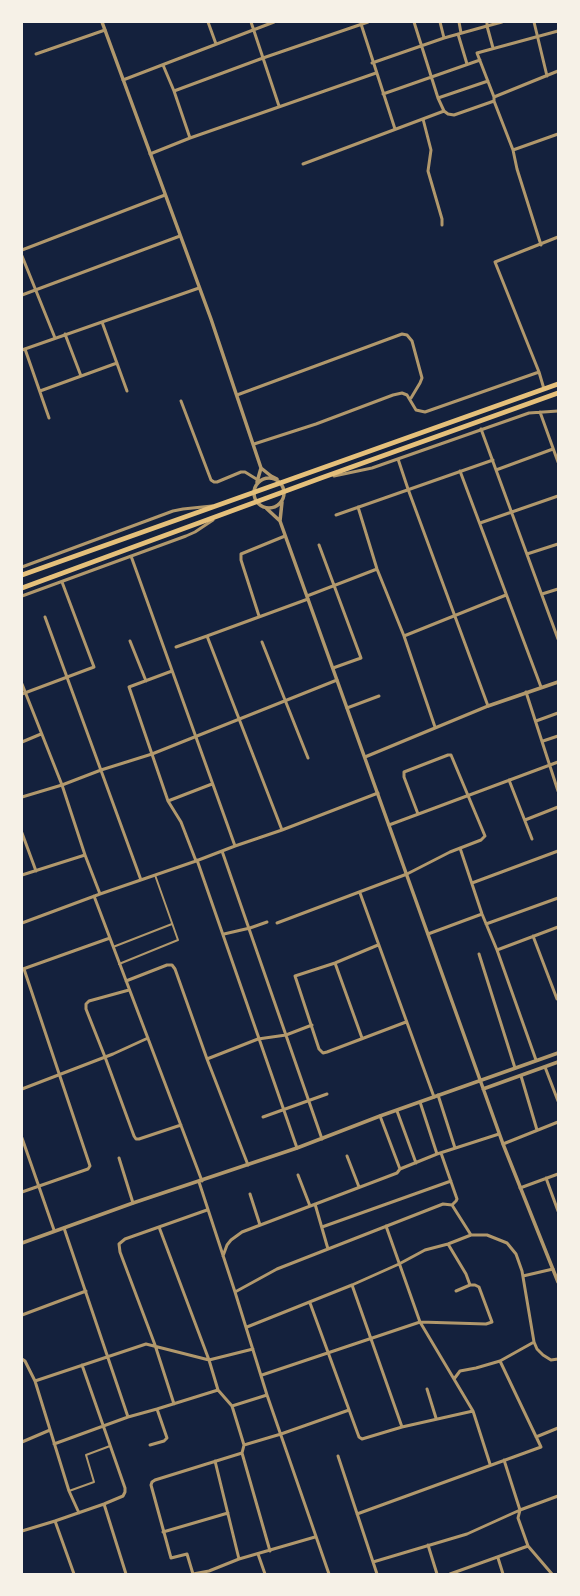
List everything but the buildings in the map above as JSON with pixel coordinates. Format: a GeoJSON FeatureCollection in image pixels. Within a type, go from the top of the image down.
{"type":"FeatureCollection","features":[{"type":"Feature","properties":{"kind":"highway"},"geometry":{"type":"LineString","coordinates":[[22,575],[216,505],[255,488],[558,384]]}},
{"type":"Feature","properties":{"kind":"highway"},"geometry":{"type":"LineString","coordinates":[[22,588],[558,393]]}},
{"type":"Feature","properties":{"kind":"street"},"geometry":{"type":"LineString","coordinates":[[102,22],[254,444],[261,468],[255,488],[257,502],[280,521],[286,536],[499,1134],[553,1270],[557,1275],[558,1282]]}},
{"type":"Feature","properties":{"kind":"street"},"geometry":{"type":"LineString","coordinates":[[208,22],[216,44]]}},
{"type":"Feature","properties":{"kind":"street"},"geometry":{"type":"LineString","coordinates":[[251,22],[279,106]]}},
{"type":"Feature","properties":{"kind":"street"},"geometry":{"type":"LineString","coordinates":[[123,80],[274,22]]}},
{"type":"Feature","properties":{"kind":"street"},"geometry":{"type":"LineString","coordinates":[[174,91],[263,58],[368,22]]}},
{"type":"Feature","properties":{"kind":"street"},"geometry":{"type":"LineString","coordinates":[[414,22],[438,98],[444,111],[448,114],[454,115],[494,101]]}},
{"type":"Feature","properties":{"kind":"street"},"geometry":{"type":"LineString","coordinates":[[440,22],[444,38]]}},
{"type":"Feature","properties":{"kind":"street"},"geometry":{"type":"LineString","coordinates":[[459,22],[460,34],[467,64]]}},
{"type":"Feature","properties":{"kind":"street"},"geometry":{"type":"LineString","coordinates":[[372,63],[487,24],[502,22]]}},
{"type":"Feature","properties":{"kind":"street"},"geometry":{"type":"LineString","coordinates":[[534,22],[548,76]]}},
{"type":"Feature","properties":{"kind":"street"},"geometry":{"type":"LineString","coordinates":[[361,24],[372,63],[395,129]]}},
{"type":"Feature","properties":{"kind":"street"},"geometry":{"type":"LineString","coordinates":[[487,24],[493,48]]}},
{"type":"Feature","properties":{"kind":"street"},"geometry":{"type":"LineString","coordinates":[[36,54],[105,30]]}},
{"type":"Feature","properties":{"kind":"street"},"geometry":{"type":"LineString","coordinates":[[541,245],[517,169],[513,150],[477,53],[558,31]]}},
{"type":"Feature","properties":{"kind":"street"},"geometry":{"type":"LineString","coordinates":[[383,94],[480,60]]}},
{"type":"Feature","properties":{"kind":"street"},"geometry":{"type":"LineString","coordinates":[[163,65],[174,91],[190,138]]}},
{"type":"Feature","properties":{"kind":"street"},"geometry":{"type":"LineString","coordinates":[[494,96],[558,72]]}},
{"type":"Feature","properties":{"kind":"street"},"geometry":{"type":"LineString","coordinates":[[150,154],[279,106],[376,73]]}},
{"type":"Feature","properties":{"kind":"street"},"geometry":{"type":"LineString","coordinates":[[438,98],[488,82]]}},
{"type":"Feature","properties":{"kind":"street"},"geometry":{"type":"LineString","coordinates":[[303,164],[444,111]]}},
{"type":"Feature","properties":{"kind":"street"},"geometry":{"type":"LineString","coordinates":[[423,119],[432,150],[428,171],[442,219],[442,225]]}},
{"type":"Feature","properties":{"kind":"street"},"geometry":{"type":"LineString","coordinates":[[513,150],[558,134]]}},
{"type":"Feature","properties":{"kind":"street"},"geometry":{"type":"LineString","coordinates":[[22,250],[165,195]]}},
{"type":"Feature","properties":{"kind":"street"},"geometry":{"type":"LineString","coordinates":[[22,296],[180,236]]}},
{"type":"Feature","properties":{"kind":"street"},"geometry":{"type":"LineString","coordinates":[[544,389],[539,372],[495,262],[558,237]]}},
{"type":"Feature","properties":{"kind":"street"},"geometry":{"type":"LineString","coordinates":[[22,256],[23,264],[36,290],[55,338]]}},
{"type":"Feature","properties":{"kind":"street"},"geometry":{"type":"LineString","coordinates":[[49,418],[24,349],[199,288]]}},
{"type":"Feature","properties":{"kind":"street"},"geometry":{"type":"LineString","coordinates":[[102,322],[127,391]]}},
{"type":"Feature","properties":{"kind":"street"},"geometry":{"type":"LineString","coordinates":[[65,334],[81,376]]}},
{"type":"Feature","properties":{"kind":"street"},"geometry":{"type":"LineString","coordinates":[[237,395],[402,334],[407,335],[412,341],[422,378],[410,398]]}},
{"type":"Feature","properties":{"kind":"street"},"geometry":{"type":"LineString","coordinates":[[40,391],[117,363]]}},
{"type":"Feature","properties":{"kind":"street"},"geometry":{"type":"LineString","coordinates":[[254,444],[316,424],[393,395],[402,393],[407,395],[416,410],[425,412],[539,372]]}},
{"type":"Feature","properties":{"kind":"street"},"geometry":{"type":"LineString","coordinates":[[181,401],[211,480],[217,482],[241,472],[245,472],[258,480]]}},
{"type":"Feature","properties":{"kind":"street"},"geometry":{"type":"LineString","coordinates":[[321,478],[360,471],[529,413],[558,411]]}},
{"type":"Feature","properties":{"kind":"street"},"geometry":{"type":"LineString","coordinates":[[540,412],[555,450],[558,462]]}},
{"type":"Feature","properties":{"kind":"street"},"geometry":{"type":"LineString","coordinates":[[481,429],[558,636]]}},
{"type":"Feature","properties":{"kind":"street"},"geometry":{"type":"LineString","coordinates":[[496,470],[555,450]]}},
{"type":"Feature","properties":{"kind":"street"},"geometry":{"type":"LineString","coordinates":[[398,459],[488,706]]}},
{"type":"Feature","properties":{"kind":"street"},"geometry":{"type":"LineString","coordinates":[[336,515],[493,460]]}},
{"type":"Feature","properties":{"kind":"street"},"geometry":{"type":"LineString","coordinates":[[261,468],[278,480],[285,492],[282,501],[280,521]]}},
{"type":"Feature","properties":{"kind":"street"},"geometry":{"type":"LineString","coordinates":[[460,471],[541,687]]}},
{"type":"Feature","properties":{"kind":"street"},"geometry":{"type":"LineString","coordinates":[[255,488],[259,481],[265,478],[271,477],[278,480]]}},
{"type":"Feature","properties":{"kind":"street"},"geometry":{"type":"LineString","coordinates":[[480,523],[558,496]]}},
{"type":"Feature","properties":{"kind":"street"},"geometry":{"type":"LineString","coordinates":[[266,508],[275,507],[282,501]]}},
{"type":"Feature","properties":{"kind":"street"},"geometry":{"type":"LineString","coordinates":[[22,561],[23,566],[173,511],[216,505]]}},
{"type":"Feature","properties":{"kind":"street"},"geometry":{"type":"LineString","coordinates":[[358,507],[378,569],[404,636],[435,727]]}},
{"type":"Feature","properties":{"kind":"street"},"geometry":{"type":"LineString","coordinates":[[22,596],[195,532],[216,517]]}},
{"type":"Feature","properties":{"kind":"street"},"geometry":{"type":"LineString","coordinates":[[259,616],[240,560],[241,554],[286,536]]}},
{"type":"Feature","properties":{"kind":"street"},"geometry":{"type":"LineString","coordinates":[[527,554],[558,544]]}},
{"type":"Feature","properties":{"kind":"street"},"geometry":{"type":"LineString","coordinates":[[319,545],[360,658],[333,668]]}},
{"type":"Feature","properties":{"kind":"street"},"geometry":{"type":"LineString","coordinates":[[131,556],[235,846]]}},
{"type":"Feature","properties":{"kind":"street"},"geometry":{"type":"LineString","coordinates":[[176,647],[378,569]]}},
{"type":"Feature","properties":{"kind":"street"},"geometry":{"type":"LineString","coordinates":[[24,693],[94,667],[62,582]]}},
{"type":"Feature","properties":{"kind":"street"},"geometry":{"type":"LineString","coordinates":[[542,594],[558,589]]}},
{"type":"Feature","properties":{"kind":"street"},"geometry":{"type":"LineString","coordinates":[[404,636],[506,595]]}},
{"type":"Feature","properties":{"kind":"street"},"geometry":{"type":"LineString","coordinates":[[45,617],[141,880]]}},
{"type":"Feature","properties":{"kind":"street"},"geometry":{"type":"LineString","coordinates":[[207,636],[282,830]]}},
{"type":"Feature","properties":{"kind":"street"},"geometry":{"type":"LineString","coordinates":[[130,641],[146,681]]}},
{"type":"Feature","properties":{"kind":"street"},"geometry":{"type":"LineString","coordinates":[[262,642],[308,758]]}},
{"type":"Feature","properties":{"kind":"street"},"geometry":{"type":"LineString","coordinates":[[172,671],[129,687],[168,801],[181,822],[224,934],[258,1039],[297,1148]]}},
{"type":"Feature","properties":{"kind":"street"},"geometry":{"type":"LineString","coordinates":[[22,797],[152,754],[337,680]]}},
{"type":"Feature","properties":{"kind":"street"},"geometry":{"type":"LineString","coordinates":[[365,757],[488,706],[558,682]]}},
{"type":"Feature","properties":{"kind":"street"},"geometry":{"type":"LineString","coordinates":[[22,684],[24,693],[62,785],[85,855],[100,894]]}},
{"type":"Feature","properties":{"kind":"street"},"geometry":{"type":"LineString","coordinates":[[526,692],[558,791]]}},
{"type":"Feature","properties":{"kind":"street"},"geometry":{"type":"LineString","coordinates":[[347,708],[379,696]]}},
{"type":"Feature","properties":{"kind":"street"},"geometry":{"type":"LineString","coordinates":[[536,721],[558,713]]}},
{"type":"Feature","properties":{"kind":"street"},"geometry":{"type":"LineString","coordinates":[[22,742],[41,734]]}},
{"type":"Feature","properties":{"kind":"street"},"geometry":{"type":"LineString","coordinates":[[543,741],[558,736]]}},
{"type":"Feature","properties":{"kind":"street"},"geometry":{"type":"LineString","coordinates":[[278,923],[407,874],[460,848],[481,840],[485,836],[451,755],[405,771],[404,776],[418,814]]}},
{"type":"Feature","properties":{"kind":"street"},"geometry":{"type":"LineString","coordinates":[[389,825],[558,762]]}},
{"type":"Feature","properties":{"kind":"street"},"geometry":{"type":"LineString","coordinates":[[509,780],[532,840]]}},
{"type":"Feature","properties":{"kind":"street"},"geometry":{"type":"LineString","coordinates":[[168,801],[212,784]]}},
{"type":"Feature","properties":{"kind":"street"},"geometry":{"type":"LineString","coordinates":[[22,923],[94,896],[196,861],[222,850],[282,830],[378,793]]}},
{"type":"Feature","properties":{"kind":"street"},"geometry":{"type":"LineString","coordinates":[[525,820],[558,807]]}},
{"type":"Feature","properties":{"kind":"street"},"geometry":{"type":"LineString","coordinates":[[22,833],[36,871]]}},
{"type":"Feature","properties":{"kind":"street"},"geometry":{"type":"LineString","coordinates":[[460,848],[482,914],[497,950],[536,1060]]}},
{"type":"Feature","properties":{"kind":"street"},"geometry":{"type":"LineString","coordinates":[[222,850],[322,1139]]}},
{"type":"Feature","properties":{"kind":"street"},"geometry":{"type":"LineString","coordinates":[[472,883],[558,851]]}},
{"type":"Feature","properties":{"kind":"street"},"geometry":{"type":"LineString","coordinates":[[22,875],[85,855]]}},
{"type":"Feature","properties":{"kind":"street"},"geometry":{"type":"LineString","coordinates":[[119,964],[178,940],[155,875]]}},
{"type":"Feature","properties":{"kind":"street"},"geometry":{"type":"LineString","coordinates":[[360,893],[406,1022],[455,1148]]}},
{"type":"Feature","properties":{"kind":"street"},"geometry":{"type":"LineString","coordinates":[[94,896],[201,1181],[207,1210],[247,1327],[267,1395],[329,1574]]}},
{"type":"Feature","properties":{"kind":"street"},"geometry":{"type":"LineString","coordinates":[[486,924],[558,898]]}},
{"type":"Feature","properties":{"kind":"street"},"geometry":{"type":"LineString","coordinates":[[428,934],[482,914]]}},
{"type":"Feature","properties":{"kind":"street"},"geometry":{"type":"LineString","coordinates":[[224,934],[250,928],[267,922]]}},
{"type":"Feature","properties":{"kind":"street"},"geometry":{"type":"LineString","coordinates":[[113,947],[172,924]]}},
{"type":"Feature","properties":{"kind":"street"},"geometry":{"type":"LineString","coordinates":[[497,950],[558,927]]}},
{"type":"Feature","properties":{"kind":"street"},"geometry":{"type":"LineString","coordinates":[[533,936],[558,999]]}},
{"type":"Feature","properties":{"kind":"street"},"geometry":{"type":"LineString","coordinates":[[22,1192],[88,1169],[90,1166],[23,969],[110,938]]}},
{"type":"Feature","properties":{"kind":"street"},"geometry":{"type":"LineString","coordinates":[[378,945],[335,963],[295,976],[319,1049],[323,1053],[327,1052],[406,1022]]}},
{"type":"Feature","properties":{"kind":"street"},"geometry":{"type":"LineString","coordinates":[[479,954],[515,1068]]}},
{"type":"Feature","properties":{"kind":"street"},"geometry":{"type":"LineString","coordinates":[[335,963],[362,1038]]}},
{"type":"Feature","properties":{"kind":"street"},"geometry":{"type":"LineString","coordinates":[[126,981],[168,965],[172,965],[175,969],[207,1059],[248,1165]]}},
{"type":"Feature","properties":{"kind":"street"},"geometry":{"type":"LineString","coordinates":[[129,990],[89,1001],[86,1004],[86,1009],[106,1057],[134,1136],[136,1139],[181,1125]]}},
{"type":"Feature","properties":{"kind":"street"},"geometry":{"type":"LineString","coordinates":[[207,1059],[258,1039],[286,1035],[312,1025]]}},
{"type":"Feature","properties":{"kind":"street"},"geometry":{"type":"LineString","coordinates":[[22,1089],[58,1074],[106,1057],[148,1038]]}},
{"type":"Feature","properties":{"kind":"street"},"geometry":{"type":"LineString","coordinates":[[22,1243],[54,1230],[64,1228],[133,1203],[297,1148],[380,1116],[558,1053]]}},
{"type":"Feature","properties":{"kind":"street"},"geometry":{"type":"LineString","coordinates":[[483,1088],[558,1062]]}},
{"type":"Feature","properties":{"kind":"street"},"geometry":{"type":"LineString","coordinates":[[546,1067],[558,1101]]}},
{"type":"Feature","properties":{"kind":"street"},"geometry":{"type":"LineString","coordinates":[[521,1076],[537,1130]]}},
{"type":"Feature","properties":{"kind":"street"},"geometry":{"type":"LineString","coordinates":[[263,1117],[308,1099],[327,1094]]}},
{"type":"Feature","properties":{"kind":"street"},"geometry":{"type":"LineString","coordinates":[[235,1292],[277,1269],[443,1204],[452,1205],[456,1202],[457,1199],[420,1102]]}},
{"type":"Feature","properties":{"kind":"street"},"geometry":{"type":"LineString","coordinates":[[397,1110],[416,1163]]}},
{"type":"Feature","properties":{"kind":"street"},"geometry":{"type":"LineString","coordinates":[[380,1116],[400,1169]]}},
{"type":"Feature","properties":{"kind":"street"},"geometry":{"type":"LineString","coordinates":[[503,1144],[558,1122]]}},
{"type":"Feature","properties":{"kind":"street"},"geometry":{"type":"LineString","coordinates":[[223,1256],[227,1245],[235,1236],[397,1173],[400,1169],[455,1148],[499,1134]]}},
{"type":"Feature","properties":{"kind":"street"},"geometry":{"type":"LineString","coordinates":[[22,1138],[54,1230]]}},
{"type":"Feature","properties":{"kind":"street"},"geometry":{"type":"LineString","coordinates":[[347,1156],[359,1187]]}},
{"type":"Feature","properties":{"kind":"street"},"geometry":{"type":"LineString","coordinates":[[119,1158],[133,1203]]}},
{"type":"Feature","properties":{"kind":"street"},"geometry":{"type":"LineString","coordinates":[[520,1188],[558,1174]]}},
{"type":"Feature","properties":{"kind":"street"},"geometry":{"type":"LineString","coordinates":[[298,1175],[310,1206]]}},
{"type":"Feature","properties":{"kind":"street"},"geometry":{"type":"LineString","coordinates":[[546,1178],[558,1211]]}},
{"type":"Feature","properties":{"kind":"street"},"geometry":{"type":"LineString","coordinates":[[322,1227],[450,1181]]}},
{"type":"Feature","properties":{"kind":"street"},"geometry":{"type":"LineString","coordinates":[[250,1194],[260,1225]]}},
{"type":"Feature","properties":{"kind":"street"},"geometry":{"type":"LineString","coordinates":[[314,1204],[328,1249]]}},
{"type":"Feature","properties":{"kind":"street"},"geometry":{"type":"LineString","coordinates":[[452,1205],[472,1235]]}},
{"type":"Feature","properties":{"kind":"street"},"geometry":{"type":"LineString","coordinates":[[174,1404],[155,1345],[120,1252],[119,1244],[125,1239],[207,1210]]}},
{"type":"Feature","properties":{"kind":"street"},"geometry":{"type":"LineString","coordinates":[[386,1226],[420,1322],[473,1411],[490,1464]]}},
{"type":"Feature","properties":{"kind":"street"},"geometry":{"type":"LineString","coordinates":[[159,1227],[209,1360],[218,1390],[232,1406],[244,1445],[242,1453],[270,1550]]}},
{"type":"Feature","properties":{"kind":"street"},"geometry":{"type":"LineString","coordinates":[[64,1228],[128,1417]]}},
{"type":"Feature","properties":{"kind":"street"},"geometry":{"type":"LineString","coordinates":[[247,1327],[352,1285],[399,1264],[425,1250],[448,1244],[472,1235],[487,1235],[507,1243],[518,1259],[523,1276],[534,1342],[537,1349],[543,1355],[551,1360],[558,1359]]}},
{"type":"Feature","properties":{"kind":"street"},"geometry":{"type":"LineString","coordinates":[[448,1244],[466,1274],[470,1285]]}},
{"type":"Feature","properties":{"kind":"street"},"geometry":{"type":"LineString","coordinates":[[523,1276],[553,1270]]}},
{"type":"Feature","properties":{"kind":"street"},"geometry":{"type":"LineString","coordinates":[[352,1285],[402,1427]]}},
{"type":"Feature","properties":{"kind":"street"},"geometry":{"type":"LineString","coordinates":[[262,1375],[420,1322],[486,1324],[492,1322],[479,1287],[470,1285],[456,1291]]}},
{"type":"Feature","properties":{"kind":"street"},"geometry":{"type":"LineString","coordinates":[[22,1315],[86,1291]]}},
{"type":"Feature","properties":{"kind":"street"},"geometry":{"type":"LineString","coordinates":[[310,1303],[362,1440],[436,1418],[473,1411]]}},
{"type":"Feature","properties":{"kind":"street"},"geometry":{"type":"LineString","coordinates":[[454,1379],[460,1371],[476,1368],[500,1360],[534,1342]]}},
{"type":"Feature","properties":{"kind":"street"},"geometry":{"type":"LineString","coordinates":[[35,1381],[146,1344],[155,1345],[209,1360],[253,1349]]}},
{"type":"Feature","properties":{"kind":"street"},"geometry":{"type":"LineString","coordinates":[[22,1359],[25,1361],[35,1381],[69,1491],[79,1513]]}},
{"type":"Feature","properties":{"kind":"street"},"geometry":{"type":"LineString","coordinates":[[357,1514],[490,1464],[541,1447],[500,1360]]}},
{"type":"Feature","properties":{"kind":"street"},"geometry":{"type":"LineString","coordinates":[[22,1531],[104,1504],[123,1496],[125,1492],[125,1488],[82,1365]]}},
{"type":"Feature","properties":{"kind":"street"},"geometry":{"type":"LineString","coordinates":[[427,1389],[436,1418]]}},
{"type":"Feature","properties":{"kind":"street"},"geometry":{"type":"LineString","coordinates":[[54,1444],[128,1417],[218,1390]]}},
{"type":"Feature","properties":{"kind":"street"},"geometry":{"type":"LineString","coordinates":[[232,1406],[267,1395]]}},
{"type":"Feature","properties":{"kind":"street"},"geometry":{"type":"LineString","coordinates":[[150,1445],[164,1441],[167,1438],[157,1409]]}},
{"type":"Feature","properties":{"kind":"street"},"geometry":{"type":"LineString","coordinates":[[244,1445],[350,1410]]}},
{"type":"Feature","properties":{"kind":"street"},"geometry":{"type":"LineString","coordinates":[[536,1437],[558,1428]]}},
{"type":"Feature","properties":{"kind":"street"},"geometry":{"type":"LineString","coordinates":[[22,1442],[50,1430]]}},
{"type":"Feature","properties":{"kind":"street"},"geometry":{"type":"LineString","coordinates":[[69,1491],[94,1482],[86,1455],[110,1446]]}},
{"type":"Feature","properties":{"kind":"street"},"geometry":{"type":"LineString","coordinates":[[242,1453],[152,1482],[151,1485],[171,1558],[187,1554],[194,1574],[209,1572],[239,1559],[315,1537]]}},
{"type":"Feature","properties":{"kind":"street"},"geometry":{"type":"LineString","coordinates":[[338,1456],[377,1574]]}},
{"type":"Feature","properties":{"kind":"street"},"geometry":{"type":"LineString","coordinates":[[504,1460],[520,1510],[518,1518],[528,1546],[552,1574]]}},
{"type":"Feature","properties":{"kind":"street"},"geometry":{"type":"LineString","coordinates":[[215,1461],[239,1559]]}},
{"type":"Feature","properties":{"kind":"street"},"geometry":{"type":"LineString","coordinates":[[373,1562],[467,1534],[520,1510],[558,1496]]}},
{"type":"Feature","properties":{"kind":"street"},"geometry":{"type":"LineString","coordinates":[[104,1504],[126,1574]]}},
{"type":"Feature","properties":{"kind":"street"},"geometry":{"type":"LineString","coordinates":[[163,1532],[228,1513]]}},
{"type":"Feature","properties":{"kind":"street"},"geometry":{"type":"LineString","coordinates":[[55,1521],[74,1574]]}},
{"type":"Feature","properties":{"kind":"street"},"geometry":{"type":"LineString","coordinates":[[428,1545],[436,1574]]}},
{"type":"Feature","properties":{"kind":"street"},"geometry":{"type":"LineString","coordinates":[[450,1574],[528,1546]]}},
{"type":"Feature","properties":{"kind":"street"},"geometry":{"type":"LineString","coordinates":[[258,1554],[265,1574]]}},
{"type":"Feature","properties":{"kind":"street"},"geometry":{"type":"LineString","coordinates":[[498,1558],[503,1574]]}}]}
